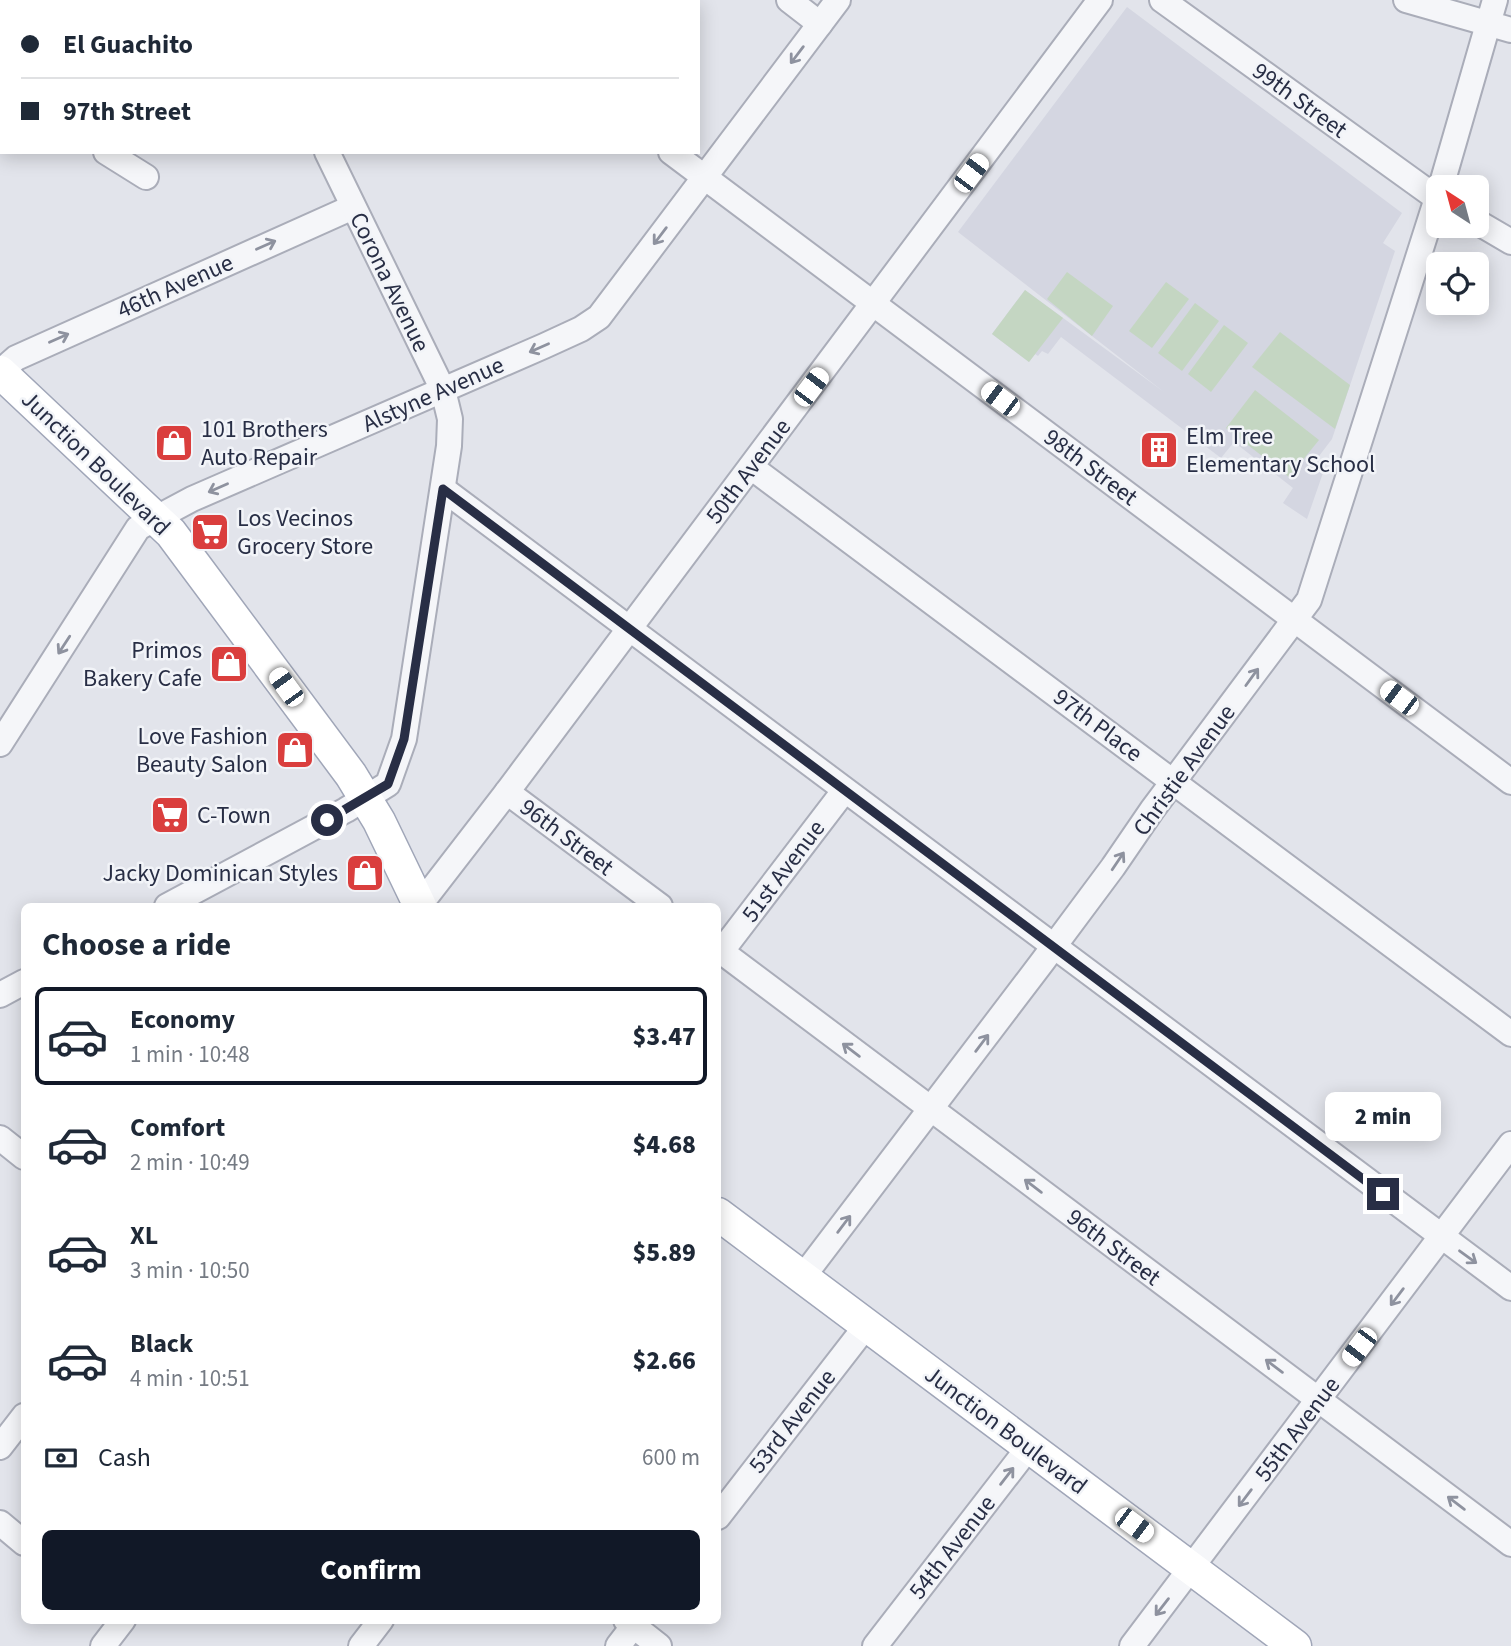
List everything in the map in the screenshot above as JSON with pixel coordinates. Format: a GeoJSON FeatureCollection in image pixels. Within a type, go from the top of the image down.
{"type":"FeatureCollection","features":[{"type":"Feature","properties":{"kind":"main road","name":"Junction Boulevard"},"geometry":{"type":"LineString","coordinates":[[0,372],[172,533],[352,775],[385,832],[418,903]]}},
{"type":"Feature","properties":{"kind":"main road","name":"Junction Boulevard"},"geometry":{"type":"LineString","coordinates":[[721,1216],[1295,1646]]}},
{"type":"Feature","properties":{"kind":"street"},"geometry":{"type":"LineString","coordinates":[[789,0],[820,24]]}},
{"type":"Feature","properties":{"kind":"street","name":"Alstyne Avenue"},"geometry":{"type":"LineString","coordinates":[[0,744],[138,528],[192,499],[581,329],[599,317],[838,0]]}},
{"type":"Feature","properties":{"kind":"street","name":"50th Avenue"},"geometry":{"type":"LineString","coordinates":[[421,903],[1100,0]]}},
{"type":"Feature","properties":{"kind":"street","name":"99th Street"},"geometry":{"type":"LineString","coordinates":[[1162,0],[1426,186]]}},
{"type":"Feature","properties":{"kind":"street"},"geometry":{"type":"LineString","coordinates":[[1406,0],[1498,18]]}},
{"type":"Feature","properties":{"kind":"street","name":"Christie Avenue"},"geometry":{"type":"LineString","coordinates":[[1446,175],[1498,18]]}},
{"type":"Feature","properties":{"kind":"street"},"geometry":{"type":"LineString","coordinates":[[109,154],[146,177]]}},
{"type":"Feature","properties":{"kind":"street","name":"Corona Avenue"},"geometry":{"type":"LineString","coordinates":[[172,903],[388,784],[404,739],[443,489],[450,419],[443,390],[328,154]]}},
{"type":"Feature","properties":{"kind":"street","name":"98th Street"},"geometry":{"type":"LineString","coordinates":[[674,154],[1511,782]]}},
{"type":"Feature","properties":{"kind":"street","name":"46th Avenue"},"geometry":{"type":"LineString","coordinates":[[0,372],[16,358],[353,206]]}},
{"type":"Feature","properties":{"kind":"street"},"geometry":{"type":"LineString","coordinates":[[1489,229],[1511,242]]}},
{"type":"Feature","properties":{"kind":"street","name":"Christie Avenue"},"geometry":{"type":"LineString","coordinates":[[803,1278],[1054,947],[1309,600],[1426,236]]}},
{"type":"Feature","properties":{"kind":"street","name":"97th Place"},"geometry":{"type":"LineString","coordinates":[[751,467],[1511,1034]]}},
{"type":"Feature","properties":{"kind":"street"},"geometry":{"type":"LineString","coordinates":[[443,489],[1511,1288]]}},
{"type":"Feature","properties":{"kind":"street","name":"51st Avenue"},"geometry":{"type":"LineString","coordinates":[[721,950],[844,790]]}},
{"type":"Feature","properties":{"kind":"street","name":"96th Street"},"geometry":{"type":"LineString","coordinates":[[507,792],[656,903]]}},
{"type":"Feature","properties":{"kind":"street","name":"96th Street"},"geometry":{"type":"LineString","coordinates":[[721,952],[1511,1544]]}},
{"type":"Feature","properties":{"kind":"street"},"geometry":{"type":"LineString","coordinates":[[0,995],[21,984]]}},
{"type":"Feature","properties":{"kind":"street","name":"55th Avenue"},"geometry":{"type":"LineString","coordinates":[[1132,1646],[1511,1144]]}},
{"type":"Feature","properties":{"kind":"street","name":"53rd Avenue"},"geometry":{"type":"LineString","coordinates":[[721,1513],[866,1326]]}},
{"type":"Feature","properties":{"kind":"street"},"geometry":{"type":"LineString","coordinates":[[0,1447],[21,1420]]}},
{"type":"Feature","properties":{"kind":"street","name":"54th Avenue"},"geometry":{"type":"LineString","coordinates":[[875,1646],[1029,1447]]}},
{"type":"Feature","properties":{"kind":"street"},"geometry":{"type":"LineString","coordinates":[[0,1524],[21,1541]]}},
{"type":"Feature","properties":{"kind":"street"},"geometry":{"type":"LineString","coordinates":[[103,1646],[120,1624]]}},
{"type":"Feature","properties":{"kind":"street"},"geometry":{"type":"LineString","coordinates":[[361,1646],[378,1624]]}},
{"type":"Feature","properties":{"kind":"street"},"geometry":{"type":"LineString","coordinates":[[618,1646],[632,1624]]}},
{"type":"Feature","properties":{"kind":"street"},"geometry":{"type":"LineString","coordinates":[[635,1624],[659,1646]]}},
{"type":"Feature","properties":{"kind":"shaded area"},"geometry":{"type":"Polygon","coordinates":[[[1127,7],[1402,213],[1383,243],[1395,251],[1332,439],[1316,460],[1325,467],[1307,519],[1283,503],[1293,488],[1234,442],[1221,458],[1061,337],[1048,354],[1042,351],[1038,356],[1035,354],[1029,362],[992,334],[1025,290],[1164,392],[958,232],[1127,7]]]}},
{"type":"Feature","properties":{"kind":"green space"},"geometry":{"type":"Polygon","coordinates":[[[1067,272],[1113,306],[1092,336],[1047,299],[1067,272]]]}},
{"type":"Feature","properties":{"kind":"green space"},"geometry":{"type":"Polygon","coordinates":[[[1166,282],[1189,299],[1152,348],[1129,331],[1166,282]]]}},
{"type":"Feature","properties":{"kind":"green space"},"geometry":{"type":"Polygon","coordinates":[[[1025,290],[1063,318],[1029,362],[992,334],[1025,290]]]}},
{"type":"Feature","properties":{"kind":"green space"},"geometry":{"type":"Polygon","coordinates":[[[1195,303],[1219,321],[1182,371],[1158,353],[1195,303]]]}},
{"type":"Feature","properties":{"kind":"green space"},"geometry":{"type":"Polygon","coordinates":[[[1224,325],[1248,343],[1211,392],[1188,374],[1224,325]]]}},
{"type":"Feature","properties":{"kind":"green space"},"geometry":{"type":"Polygon","coordinates":[[[1280,332],[1350,385],[1335,429],[1252,367],[1280,332]]]}},
{"type":"Feature","properties":{"kind":"green space"},"geometry":{"type":"Polygon","coordinates":[[[1255,390],[1319,440],[1289,477],[1226,428],[1255,390]]]}},
{"type":"Feature","properties":{"kind":"place","name":"101 Brothers Auto Repair"},"geometry":{"type":"Point","coordinates":[174,443]}},
{"type":"Feature","properties":{"kind":"place","name":"Elm Tree Elementary School"},"geometry":{"type":"Point","coordinates":[1159,450]}},
{"type":"Feature","properties":{"kind":"place","name":"Los Vecinos Grocery Store"},"geometry":{"type":"Point","coordinates":[210,532]}},
{"type":"Feature","properties":{"kind":"place","name":"Primos Bakery Cafe"},"geometry":{"type":"Point","coordinates":[229,664]}},
{"type":"Feature","properties":{"kind":"place","name":"Love Fashion Beauty Salon"},"geometry":{"type":"Point","coordinates":[295,750]}},
{"type":"Feature","properties":{"kind":"place","name":"C-Town"},"geometry":{"type":"Point","coordinates":[170,815]}},
{"type":"Feature","properties":{"kind":"place","name":"Jacky Dominican Styles"},"geometry":{"type":"Point","coordinates":[365,873]}},
{"type":"Feature","properties":{"kind":"route"},"geometry":{"type":"LineString","coordinates":[[327,820],[388,784],[397,762],[404,739],[443,489],[1383,1194]]}}]}
